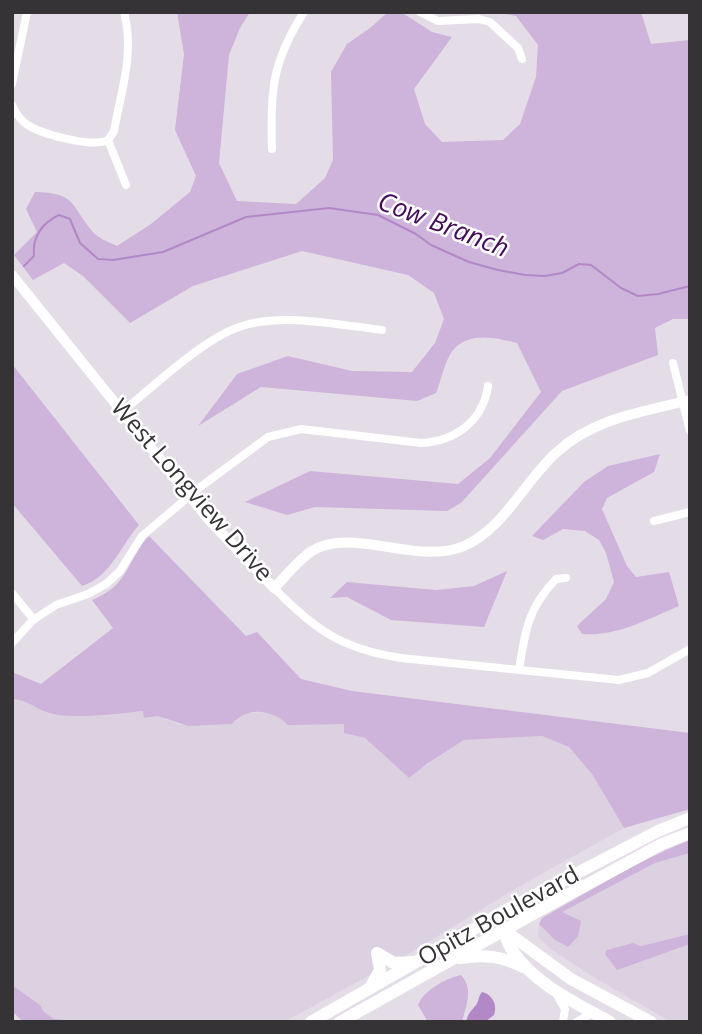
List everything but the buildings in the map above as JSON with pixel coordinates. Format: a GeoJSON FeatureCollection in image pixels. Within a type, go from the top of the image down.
{"type":"FeatureCollection","features":[{"type":"Feature","properties":{"kind":"main road","name":"Opitz Boulevard"},"geometry":{"type":"LineString","coordinates":[[311,1022],[496,916],[658,831],[690,818]]}},
{"type":"Feature","properties":{"kind":"main road","name":"Opitz Boulevard"},"geometry":{"type":"LineString","coordinates":[[340,1022],[504,930],[662,845],[690,833]]}},
{"type":"Feature","properties":{"kind":"main road"},"geometry":{"type":"LineString","coordinates":[[496,916],[504,930],[506,942],[532,972],[551,987],[610,1022]]}},
{"type":"Feature","properties":{"kind":"main road"},"geometry":{"type":"LineString","coordinates":[[504,930],[571,979],[652,1022]]}},
{"type":"Feature","properties":{"kind":"main road"},"geometry":{"type":"LineString","coordinates":[[369,989],[380,970],[377,953],[395,963],[420,960]]}},
{"type":"Feature","properties":{"kind":"main road"},"geometry":{"type":"LineString","coordinates":[[453,960],[481,955],[493,956],[506,959],[532,972]]}},
{"type":"Feature","properties":{"kind":"street"},"geometry":{"type":"LineString","coordinates":[[12,84],[27,12]]}},
{"type":"Feature","properties":{"kind":"street"},"geometry":{"type":"LineString","coordinates":[[12,105],[20,118],[39,131],[97,144],[108,140],[114,131],[129,52],[128,26],[124,12]]}},
{"type":"Feature","properties":{"kind":"street"},"geometry":{"type":"LineString","coordinates":[[272,149],[270,108],[274,76],[283,49],[304,12]]}},
{"type":"Feature","properties":{"kind":"street"},"geometry":{"type":"LineString","coordinates":[[420,12],[438,21],[479,19],[490,22],[518,48],[522,59]]}},
{"type":"Feature","properties":{"kind":"street"},"geometry":{"type":"LineString","coordinates":[[108,140],[126,185]]}},
{"type":"Feature","properties":{"kind":"street","name":"West Longview Drive"},"geometry":{"type":"LineString","coordinates":[[12,275],[216,528],[300,614],[320,629],[369,653],[612,680],[628,679],[660,667],[690,649]]}},
{"type":"Feature","properties":{"kind":"street"},"geometry":{"type":"LineString","coordinates":[[122,412],[214,339],[239,327],[277,320],[382,330]]}},
{"type":"Feature","properties":{"kind":"street"},"geometry":{"type":"LineString","coordinates":[[673,363],[686,401],[690,431]]}},
{"type":"Feature","properties":{"kind":"street"},"geometry":{"type":"LineString","coordinates":[[12,643],[34,620],[66,600],[88,594],[106,584],[120,571],[142,536],[258,442],[279,432],[301,429],[421,443],[449,438],[474,419],[484,404],[488,386]]}},
{"type":"Feature","properties":{"kind":"street"},"geometry":{"type":"LineString","coordinates":[[274,588],[307,554],[327,544],[349,543],[439,552],[470,544],[489,530],[552,456],[575,437],[614,419],[686,401]]}},
{"type":"Feature","properties":{"kind":"street"},"geometry":{"type":"LineString","coordinates":[[654,521],[690,512]]}},
{"type":"Feature","properties":{"kind":"street"},"geometry":{"type":"LineString","coordinates":[[519,670],[525,627],[532,611],[542,594],[556,579],[566,578]]}},
{"type":"Feature","properties":{"kind":"street"},"geometry":{"type":"LineString","coordinates":[[12,593],[34,620]]}},
{"type":"Feature","properties":{"kind":"street"},"geometry":{"type":"LineString","coordinates":[[551,987],[564,1007],[563,1022]]}},
{"type":"Feature","properties":{"kind":"street"},"geometry":{"type":"LineString","coordinates":[[577,1022],[594,1013]]}},
{"type":"Feature","properties":{"kind":"shaded area"},"geometry":{"type":"Polygon","coordinates":[[[177,12],[250,12],[229,55],[219,163],[237,201],[296,204],[325,178],[333,160],[331,72],[347,44],[388,12],[401,12],[432,32],[452,37],[414,89],[425,124],[442,142],[503,140],[520,124],[536,77],[538,45],[516,16],[494,12],[641,12],[651,44],[690,40],[690,319],[673,319],[655,328],[658,355],[562,391],[461,503],[447,511],[315,507],[287,515],[245,502],[310,471],[458,484],[490,458],[541,392],[517,343],[475,338],[460,344],[450,354],[436,393],[417,401],[261,387],[198,426],[237,374],[288,356],[352,371],[412,372],[435,343],[444,319],[434,293],[408,275],[302,251],[193,286],[130,323],[83,276],[64,263],[33,280],[14,255],[37,232],[26,209],[35,192],[65,198],[94,233],[117,246],[151,224],[190,192],[196,176],[175,130],[184,54],[177,12]]]}},
{"type":"Feature","properties":{"kind":"shaded area"},"geometry":{"type":"Polygon","coordinates":[[[12,364],[139,525],[108,568],[92,582],[82,586],[12,503],[12,364]]]}},
{"type":"Feature","properties":{"kind":"shaded area"},"geometry":{"type":"Polygon","coordinates":[[[660,454],[654,472],[607,498],[602,509],[627,566],[636,577],[669,572],[679,606],[619,630],[582,634],[577,626],[606,599],[614,582],[606,553],[599,540],[585,531],[563,529],[543,540],[532,536],[584,482],[608,466],[660,454]]]}},
{"type":"Feature","properties":{"kind":"shaded area"},"geometry":{"type":"Polygon","coordinates":[[[149,536],[246,636],[257,632],[301,679],[352,691],[690,733],[690,809],[624,828],[592,774],[569,747],[542,736],[464,740],[409,778],[365,738],[344,733],[344,724],[288,725],[267,713],[252,712],[232,724],[188,726],[158,716],[144,718],[143,711],[86,716],[53,714],[24,701],[12,699],[12,672],[41,684],[113,628],[92,600],[114,587],[149,536]]]}},
{"type":"Feature","properties":{"kind":"shaded area"},"geometry":{"type":"Polygon","coordinates":[[[507,571],[484,627],[391,620],[347,597],[330,598],[347,582],[436,590],[474,586],[507,571]]]}},
{"type":"Feature","properties":{"kind":"shaded area"},"geometry":{"type":"Polygon","coordinates":[[[12,699],[24,699],[50,714],[143,711],[145,718],[158,716],[181,725],[231,724],[239,715],[270,712],[281,717],[344,724],[345,733],[365,738],[409,778],[464,740],[542,736],[569,747],[592,774],[624,828],[520,886],[410,953],[284,1022],[54,1020],[40,1005],[12,985],[12,699]]]}},
{"type":"Feature","properties":{"kind":"shaded area"},"geometry":{"type":"Polygon","coordinates":[[[690,840],[690,853],[655,863],[562,912],[581,921],[578,936],[568,947],[555,940],[539,924],[542,918],[614,876],[690,840]]]}},
{"type":"Feature","properties":{"kind":"shaded area"},"geometry":{"type":"Polygon","coordinates":[[[690,853],[690,1022],[671,1022],[595,978],[552,950],[538,937],[539,924],[655,863],[690,853]]]}},
{"type":"Feature","properties":{"kind":"shaded area"},"geometry":{"type":"Polygon","coordinates":[[[690,934],[690,944],[617,970],[605,954],[607,950],[633,943],[641,946],[690,934]]]}},
{"type":"Feature","properties":{"kind":"shaded area"},"geometry":{"type":"Polygon","coordinates":[[[461,975],[468,992],[462,1022],[428,1022],[418,1005],[421,1000],[436,986],[461,975]]]}},
{"type":"Feature","properties":{"kind":"shaded area"},"geometry":{"type":"Polygon","coordinates":[[[12,985],[54,1019],[83,1022],[23,1022],[12,1011],[12,985]]]}},
{"type":"Feature","properties":{"kind":"shaded area"},"geometry":{"type":"Polygon","coordinates":[[[482,992],[489,995],[493,1001],[494,1015],[485,1022],[466,1022],[469,1014],[482,992]]]}},
{"type":"Feature","properties":{"kind":"waterway","name":"Cow Branch"},"geometry":{"type":"LineString","coordinates":[[24,266],[34,256],[39,231],[59,215],[70,219],[80,243],[98,259],[113,260],[163,252],[246,217],[329,208],[378,215],[416,234],[431,245],[469,262],[498,270],[545,276],[562,273],[579,264],[591,265],[621,288],[638,296],[690,286]]}}]}
